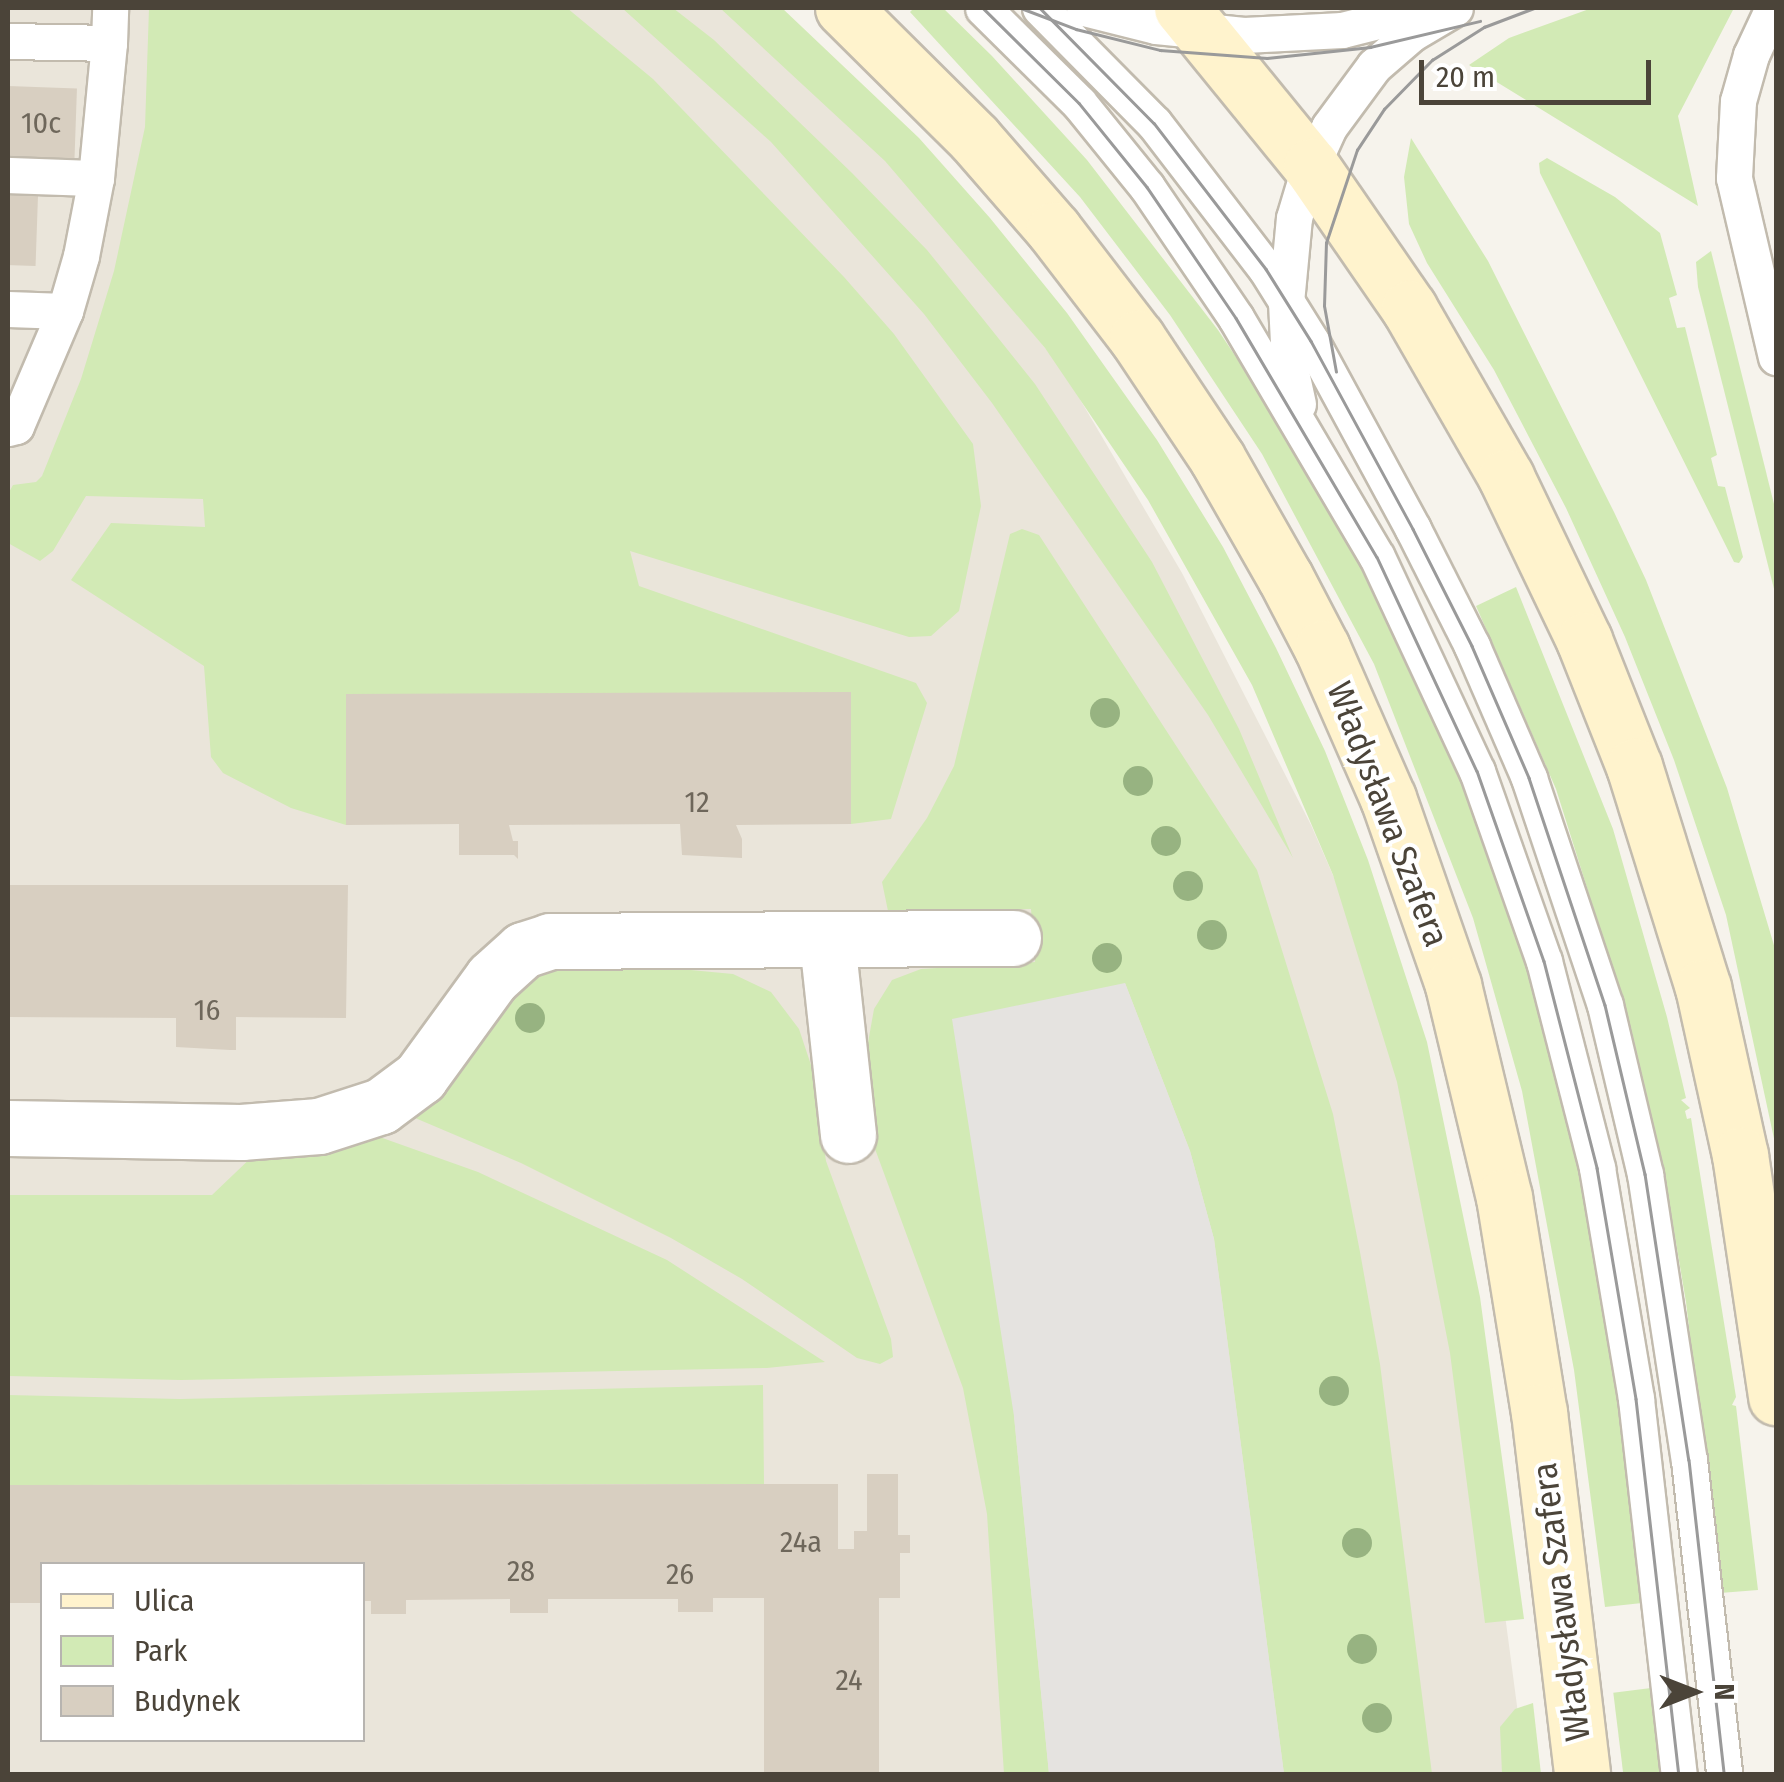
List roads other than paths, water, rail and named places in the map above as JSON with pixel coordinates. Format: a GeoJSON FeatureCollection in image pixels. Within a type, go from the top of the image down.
{"type":"FeatureCollection","features":[{"type":"Feature","properties":{"kind":"main road","name":"Władysława Szafera"},"geometry":{"type":"LineString","coordinates":[[843,8],[955,117],[1035,207],[1155,364],[1217,458],[1294,592],[1388,798],[1453,985],[1504,1197],[1539,1412],[1582,1774]]}},
{"type":"Feature","properties":{"kind":"main road"},"geometry":{"type":"LineString","coordinates":[[1193,20],[1311,166],[1409,308],[1493,452],[1584,640],[1634,766],[1689,934],[1721,1064],[1749,1206],[1776,1396]]}},
{"type":"Feature","properties":{"kind":"street"},"geometry":{"type":"LineString","coordinates":[[8,1128],[241,1132],[320,1126],[381,1106],[420,1077],[492,978],[523,950],[550,942],[1013,938]]}},
{"type":"Feature","properties":{"kind":"street"},"geometry":{"type":"LineString","coordinates":[[827,941],[848,1136]]}},
{"type":"Feature","properties":{"kind":"lane"},"geometry":{"type":"LineString","coordinates":[[8,428],[16,426],[66,311],[96,178],[110,8]]}},
{"type":"Feature","properties":{"kind":"lane"},"geometry":{"type":"LineString","coordinates":[[983,8],[1079,103],[1147,187],[1236,318],[1317,451],[1405,611],[1456,722],[1513,866],[1561,1017],[1618,1277],[1679,1770]]}},
{"type":"Feature","properties":{"kind":"lane"},"geometry":{"type":"LineString","coordinates":[[1040,8],[1154,123],[1249,244],[1286,302],[1333,380],[1472,646],[1529,778],[1584,936],[1626,1086],[1660,1256],[1724,1774]]}},
{"type":"Feature","properties":{"kind":"lane"},"geometry":{"type":"LineString","coordinates":[[1084,8],[1308,34],[1428,8]]}},
{"type":"Feature","properties":{"kind":"lane"},"geometry":{"type":"LineString","coordinates":[[1317,451],[1293,383],[1286,302],[1294,218],[1329,126],[1374,66],[1412,34],[1455,8]]}},
{"type":"Feature","properties":{"kind":"lane"},"geometry":{"type":"LineString","coordinates":[[1773,8],[1742,84],[1735,116],[1734,178],[1776,357]]}},
{"type":"Feature","properties":{"kind":"lane"},"geometry":{"type":"LineString","coordinates":[[8,41],[109,43]]}},
{"type":"Feature","properties":{"kind":"lane"},"geometry":{"type":"LineString","coordinates":[[8,176],[96,178]]}},
{"type":"Feature","properties":{"kind":"lane"},"geometry":{"type":"LineString","coordinates":[[8,309],[66,311]]}},
{"type":"Feature","properties":{"kind":"tram line"},"geometry":{"type":"LineString","coordinates":[[983,8],[1079,103],[1147,187],[1236,318],[1377,557],[1477,771],[1544,961],[1597,1168],[1636,1399],[1679,1774]]}},
{"type":"Feature","properties":{"kind":"tram line"},"geometry":{"type":"LineString","coordinates":[[1021,8],[1076,29],[1160,50],[1267,58],[1370,47],[1480,21]]}},
{"type":"Feature","properties":{"kind":"tram line"},"geometry":{"type":"LineString","coordinates":[[1040,8],[1154,123],[1266,269],[1311,341],[1413,529],[1472,646],[1529,778],[1605,1005],[1645,1174],[1689,1460],[1724,1774]]}},
{"type":"Feature","properties":{"kind":"tram line"},"geometry":{"type":"LineString","coordinates":[[1336,372],[1324,306],[1326,243],[1357,150],[1384,109],[1432,60],[1484,27],[1534,8]]}}]}
